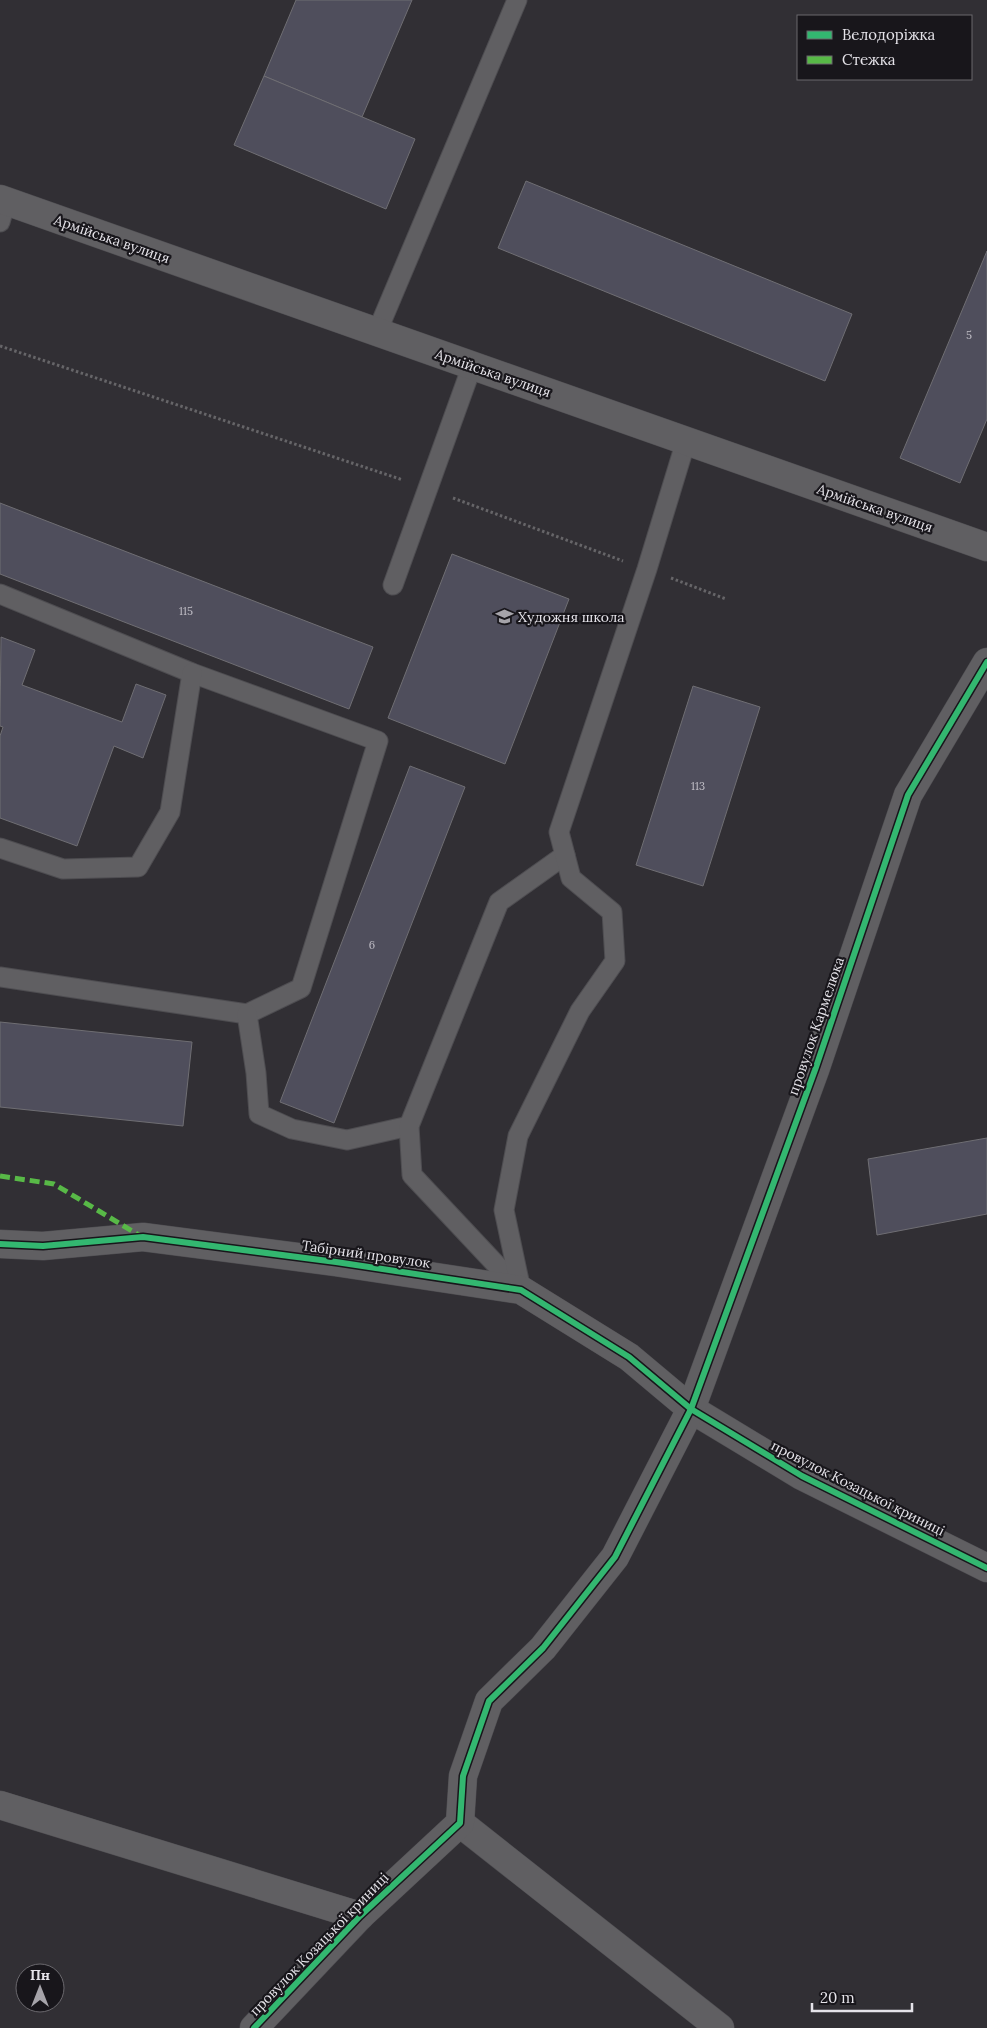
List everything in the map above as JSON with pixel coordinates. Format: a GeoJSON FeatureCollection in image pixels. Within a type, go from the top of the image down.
{"type":"FeatureCollection","features":[{"type":"Feature","properties":{"kind":"street","name":"Армійська вулиця"},"geometry":{"type":"LineString","coordinates":[[2,207],[377,332],[987,547]]}},
{"type":"Feature","properties":{"kind":"street","name":"провулок Кармелюка"},"geometry":{"type":"LineString","coordinates":[[691,1409],[815,1070],[908,795],[987,662]]}},
{"type":"Feature","properties":{"kind":"street","name":"Табірний провулок"},"geometry":{"type":"LineString","coordinates":[[0,1244],[43,1246],[143,1237],[336,1262],[520,1290],[629,1357],[691,1409]]}},
{"type":"Feature","properties":{"kind":"street","name":"провулок Козацької криниці"},"geometry":{"type":"LineString","coordinates":[[691,1409],[802,1476],[987,1568]]}},
{"type":"Feature","properties":{"kind":"street"},"geometry":{"type":"LineString","coordinates":[[691,1409],[615,1557],[542,1648],[489,1701],[463,1776],[460,1823],[694,2016],[720,2028]]}},
{"type":"Feature","properties":{"kind":"street"},"geometry":{"type":"LineString","coordinates":[[0,1805],[360,1916]]}},
{"type":"Feature","properties":{"kind":"street","name":"провулок Козацької криниці"},"geometry":{"type":"LineString","coordinates":[[254,2028],[360,1916],[460,1823]]}},
{"type":"Feature","properties":{"kind":"lane"},"geometry":{"type":"LineString","coordinates":[[377,332],[518,0]]}},
{"type":"Feature","properties":{"kind":"lane"},"geometry":{"type":"LineString","coordinates":[[393,585],[472,366]]}},
{"type":"Feature","properties":{"kind":"lane"},"geometry":{"type":"LineString","coordinates":[[520,1290],[504,1210],[518,1136],[580,1011],[615,961],[612,912],[571,878],[559,832],[647,569],[686,441]]}},
{"type":"Feature","properties":{"kind":"lane"},"geometry":{"type":"LineString","coordinates":[[0,594],[192,673],[378,741],[301,988],[247,1014],[0,978]]}},
{"type":"Feature","properties":{"kind":"lane"},"geometry":{"type":"LineString","coordinates":[[0,848],[63,869],[138,866],[170,812],[192,673]]}},
{"type":"Feature","properties":{"kind":"lane"},"geometry":{"type":"LineString","coordinates":[[520,1290],[412,1175],[409,1126],[499,902],[565,856]]}},
{"type":"Feature","properties":{"kind":"lane"},"geometry":{"type":"LineString","coordinates":[[247,1014],[256,1073],[259,1114],[292,1129],[347,1140],[409,1126]]}},
{"type":"Feature","properties":{"kind":"path"},"geometry":{"type":"LineString","coordinates":[[0,346],[428,488],[726,599]]}},
{"type":"Feature","properties":{"kind":"building"},"geometry":{"type":"Polygon","coordinates":[[[296,0],[412,0],[362,117],[264,76],[296,0]]]}},
{"type":"Feature","properties":{"kind":"building"},"geometry":{"type":"Polygon","coordinates":[[[264,76],[415,139],[386,209],[234,145],[264,76]]]}},
{"type":"Feature","properties":{"kind":"building"},"geometry":{"type":"Polygon","coordinates":[[[526,181],[852,314],[825,381],[498,248],[526,181]]]}},
{"type":"Feature","properties":{"kind":"building"},"geometry":{"type":"Polygon","coordinates":[[[987,251],[987,419],[960,483],[900,458],[987,251]]]}},
{"type":"Feature","properties":{"kind":"building"},"geometry":{"type":"Polygon","coordinates":[[[0,503],[373,647],[349,709],[0,574],[0,503]]]}},
{"type":"Feature","properties":{"kind":"building"},"geometry":{"type":"Polygon","coordinates":[[[452,554],[569,599],[505,764],[388,718],[452,554]]]}},
{"type":"Feature","properties":{"kind":"building"},"geometry":{"type":"Polygon","coordinates":[[[1,637],[35,650],[22,685],[122,722],[136,684],[166,695],[143,758],[114,746],[77,846],[0,818],[0,736],[3,727],[0,726],[1,637]]]}},
{"type":"Feature","properties":{"kind":"building"},"geometry":{"type":"Polygon","coordinates":[[[693,686],[760,707],[703,886],[636,865],[693,686]]]}},
{"type":"Feature","properties":{"kind":"building"},"geometry":{"type":"Polygon","coordinates":[[[410,766],[465,787],[334,1123],[280,1102],[410,766]]]}},
{"type":"Feature","properties":{"kind":"building"},"geometry":{"type":"Polygon","coordinates":[[[0,1022],[192,1042],[183,1126],[0,1107],[0,1022]]]}},
{"type":"Feature","properties":{"kind":"building"},"geometry":{"type":"Polygon","coordinates":[[[987,1138],[987,1214],[877,1235],[868,1159],[987,1138]]]}},
{"type":"Feature","properties":{"kind":"marked path"},"geometry":{"type":"LineString","coordinates":[[0,1176],[54,1184],[142,1237]]}},
{"type":"Feature","properties":{"kind":"cycle path"},"geometry":{"type":"LineString","coordinates":[[254,2028],[360,1916],[460,1823],[463,1776],[489,1701],[543,1648],[615,1557],[691,1409],[815,1070],[908,795],[987,662]]}},
{"type":"Feature","properties":{"kind":"cycle path"},"geometry":{"type":"LineString","coordinates":[[0,1244],[43,1246],[143,1237],[336,1262],[521,1290],[629,1357],[691,1409],[802,1476],[987,1568]]}},
{"type":"Feature","properties":{"kind":"place","name":"Художня школа"},"geometry":{"type":"Point","coordinates":[504,617]}}]}
